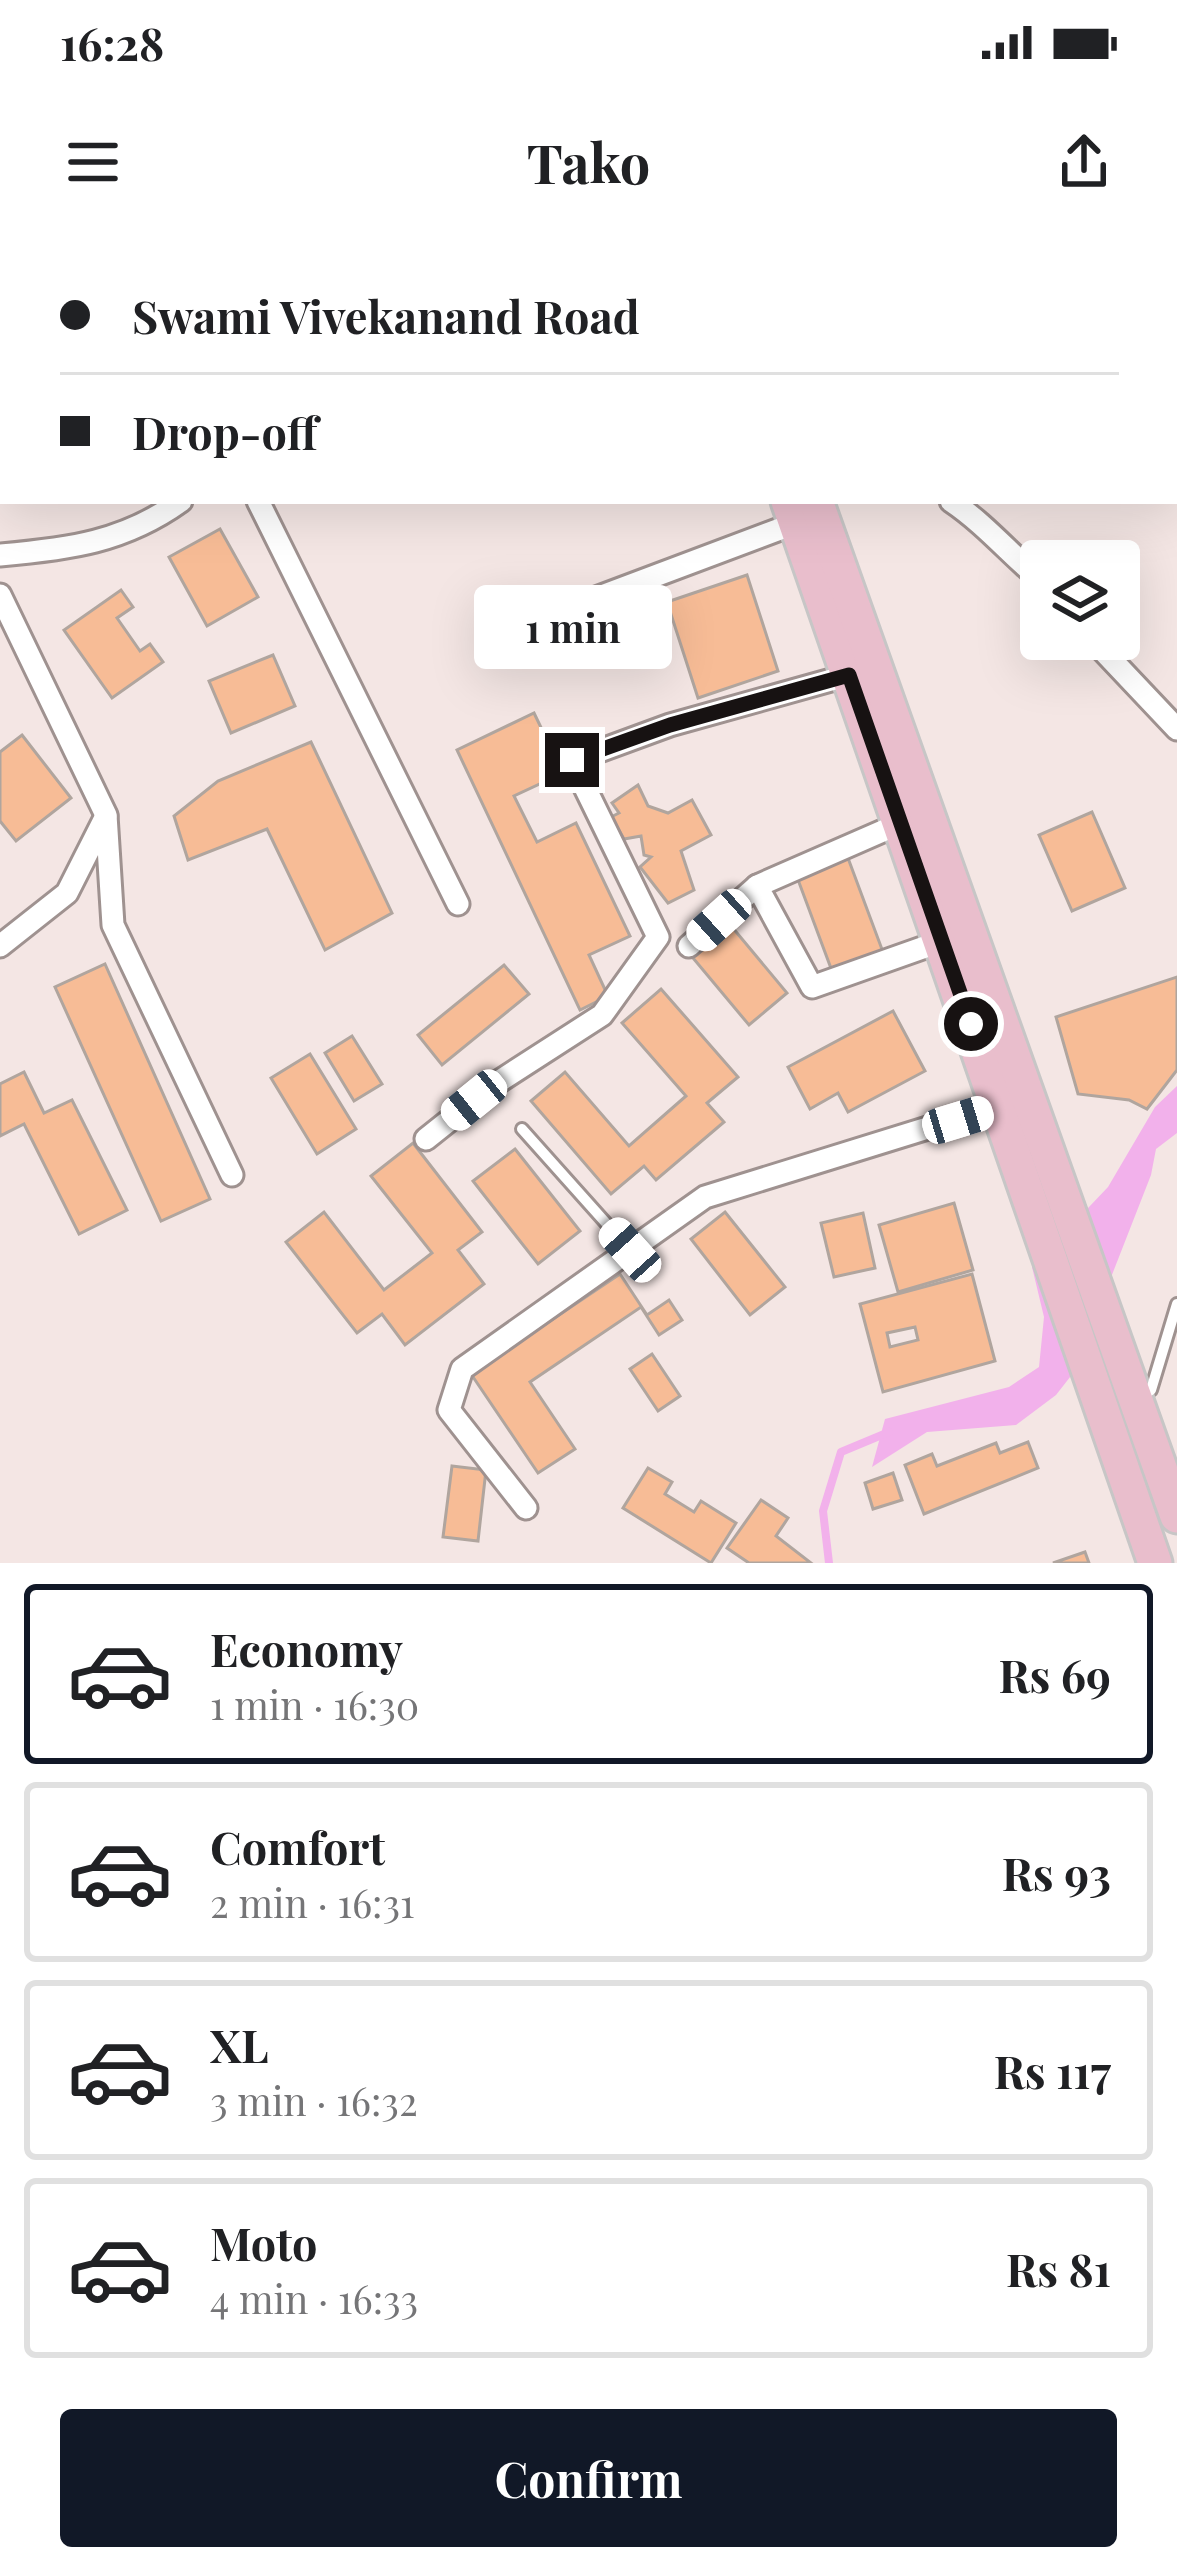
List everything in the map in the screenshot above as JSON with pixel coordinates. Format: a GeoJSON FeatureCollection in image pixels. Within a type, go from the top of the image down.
{"type":"FeatureCollection","features":[{"type":"Feature","properties":{"kind":"main road"},"geometry":{"type":"LineString","coordinates":[[808,506],[849,675],[942,940],[1012,1100]]}},
{"type":"Feature","properties":{"kind":"main road"},"geometry":{"type":"LineString","coordinates":[[808,506],[1050,1209],[1086,1370],[1155,1563]]}},
{"type":"Feature","properties":{"kind":"main road"},"geometry":{"type":"LineString","coordinates":[[1050,1209],[1109,1327],[1177,1516]]}},
{"type":"Feature","properties":{"kind":"street"},"geometry":{"type":"LineString","coordinates":[[0,554],[65,549],[143,528],[177,504]]}},
{"type":"Feature","properties":{"kind":"street"},"geometry":{"type":"LineString","coordinates":[[259,504],[458,904]]}},
{"type":"Feature","properties":{"kind":"street"},"geometry":{"type":"LineString","coordinates":[[956,504],[989,526],[1003,549],[1020,563]]}},
{"type":"Feature","properties":{"kind":"street"},"geometry":{"type":"LineString","coordinates":[[591,600],[808,506]]}},
{"type":"Feature","properties":{"kind":"street"},"geometry":{"type":"LineString","coordinates":[[0,596],[106,815],[113,925],[232,1175]]}},
{"type":"Feature","properties":{"kind":"street"},"geometry":{"type":"LineString","coordinates":[[1112,660],[1177,729]]}},
{"type":"Feature","properties":{"kind":"street"},"geometry":{"type":"LineString","coordinates":[[426,1139],[494,1084],[602,1015],[658,938],[572,760],[670,725],[849,675]]}},
{"type":"Feature","properties":{"kind":"street"},"geometry":{"type":"LineString","coordinates":[[0,946],[68,892],[106,815]]}},
{"type":"Feature","properties":{"kind":"street"},"geometry":{"type":"LineString","coordinates":[[689,946],[757,886],[901,823]]}},
{"type":"Feature","properties":{"kind":"street"},"geometry":{"type":"LineString","coordinates":[[757,886],[812,987],[942,940]]}},
{"type":"Feature","properties":{"kind":"street"},"geometry":{"type":"LineString","coordinates":[[526,1508],[449,1410],[461,1369],[705,1197],[1012,1100]]}},
{"type":"Feature","properties":{"kind":"lane"},"geometry":{"type":"LineString","coordinates":[[522,1129],[630,1250]]}},
{"type":"Feature","properties":{"kind":"lane"},"geometry":{"type":"LineString","coordinates":[[1135,1400],[1151,1390],[1177,1304]]}},
{"type":"Feature","properties":{"kind":"shaded area"},"geometry":{"type":"Polygon","coordinates":[[[1177,1086],[1177,1133],[1156,1149],[1151,1175],[1074,1372],[1056,1395],[1016,1425],[927,1432],[872,1467],[885,1419],[1009,1387],[1039,1367],[1044,1317],[1032,1267],[1108,1187],[1155,1107],[1177,1086]]]}},
{"type":"Feature","properties":{"kind":"building"},"geometry":{"type":"Polygon","coordinates":[[[220,529],[258,597],[207,626],[169,557],[220,529]]]}},
{"type":"Feature","properties":{"kind":"building"},"geometry":{"type":"Polygon","coordinates":[[[747,575],[778,671],[698,698],[667,602],[747,575]]]}},
{"type":"Feature","properties":{"kind":"building"},"geometry":{"type":"Polygon","coordinates":[[[121,590],[133,607],[117,618],[140,651],[150,644],[163,662],[112,698],[64,630],[121,590]]]}},
{"type":"Feature","properties":{"kind":"building"},"geometry":{"type":"Polygon","coordinates":[[[273,655],[295,706],[231,733],[209,681],[273,655]]]}},
{"type":"Feature","properties":{"kind":"building"},"geometry":{"type":"Polygon","coordinates":[[[534,713],[563,773],[514,796],[537,842],[576,823],[630,936],[589,955],[608,996],[580,1010],[457,750],[534,713]]]}},
{"type":"Feature","properties":{"kind":"building"},"geometry":{"type":"Polygon","coordinates":[[[22,735],[71,798],[16,841],[0,821],[0,752],[22,735]]]}},
{"type":"Feature","properties":{"kind":"building"},"geometry":{"type":"Polygon","coordinates":[[[311,742],[392,913],[325,950],[267,829],[188,860],[174,816],[218,781],[311,742]]]}},
{"type":"Feature","properties":{"kind":"building"},"geometry":{"type":"Polygon","coordinates":[[[638,785],[648,806],[668,813],[692,800],[711,835],[681,851],[694,890],[668,903],[640,867],[651,857],[644,855],[641,836],[624,839],[611,817],[619,813],[612,803],[638,785]]]}},
{"type":"Feature","properties":{"kind":"building"},"geometry":{"type":"Polygon","coordinates":[[[1092,812],[1125,888],[1072,911],[1039,835],[1092,812]]]}},
{"type":"Feature","properties":{"kind":"building"},"geometry":{"type":"Polygon","coordinates":[[[845,850],[883,952],[832,971],[794,869],[845,850]]]}},
{"type":"Feature","properties":{"kind":"building"},"geometry":{"type":"Polygon","coordinates":[[[727,921],[787,993],[749,1025],[688,952],[727,921]]]}},
{"type":"Feature","properties":{"kind":"building"},"geometry":{"type":"Polygon","coordinates":[[[105,964],[210,1199],[161,1221],[55,987],[105,964]]]}},
{"type":"Feature","properties":{"kind":"building"},"geometry":{"type":"Polygon","coordinates":[[[504,965],[529,994],[442,1065],[418,1035],[504,965]]]}},
{"type":"Feature","properties":{"kind":"building"},"geometry":{"type":"Polygon","coordinates":[[[1177,977],[1177,1070],[1147,1109],[1129,1100],[1078,1094],[1056,1017],[1177,977]]]}},
{"type":"Feature","properties":{"kind":"building"},"geometry":{"type":"Polygon","coordinates":[[[661,989],[738,1077],[707,1103],[724,1122],[656,1180],[644,1166],[611,1194],[531,1101],[565,1072],[629,1146],[686,1096],[622,1023],[661,989]]]}},
{"type":"Feature","properties":{"kind":"building"},"geometry":{"type":"Polygon","coordinates":[[[893,1011],[925,1071],[848,1112],[838,1093],[810,1109],[788,1067],[893,1011]]]}},
{"type":"Feature","properties":{"kind":"building"},"geometry":{"type":"Polygon","coordinates":[[[352,1036],[382,1084],[354,1101],[325,1053],[352,1036]]]}},
{"type":"Feature","properties":{"kind":"building"},"geometry":{"type":"Polygon","coordinates":[[[310,1054],[356,1129],[317,1154],[271,1078],[310,1054]]]}},
{"type":"Feature","properties":{"kind":"building"},"geometry":{"type":"Polygon","coordinates":[[[24,1072],[44,1113],[72,1100],[127,1210],[79,1234],[24,1124],[0,1136],[0,1084],[24,1072]]]}},
{"type":"Feature","properties":{"kind":"building"},"geometry":{"type":"Polygon","coordinates":[[[413,1143],[482,1232],[458,1250],[484,1284],[405,1345],[382,1314],[357,1333],[286,1242],[324,1212],[384,1290],[432,1253],[371,1176],[413,1143]]]}},
{"type":"Feature","properties":{"kind":"building"},"geometry":{"type":"Polygon","coordinates":[[[515,1149],[580,1231],[538,1264],[473,1181],[515,1149]]]}},
{"type":"Feature","properties":{"kind":"building"},"geometry":{"type":"Polygon","coordinates":[[[954,1203],[973,1270],[898,1292],[879,1225],[954,1203]]]}},
{"type":"Feature","properties":{"kind":"building"},"geometry":{"type":"Polygon","coordinates":[[[725,1212],[785,1287],[750,1315],[691,1239],[725,1212]]]}},
{"type":"Feature","properties":{"kind":"building"},"geometry":{"type":"Polygon","coordinates":[[[863,1213],[875,1268],[834,1277],[821,1223],[863,1213]]]}},
{"type":"Feature","properties":{"kind":"building"},"geometry":{"type":"Polygon","coordinates":[[[620,1274],[647,1315],[669,1300],[682,1320],[659,1335],[641,1307],[530,1382],[575,1449],[538,1473],[471,1374],[620,1274]]]}},
{"type":"Feature","properties":{"kind":"building"},"geometry":{"type":"Polygon","coordinates":[[[972,1274],[995,1361],[883,1392],[860,1304],[972,1274]],[[915,1327],[887,1333],[890,1347],[918,1340],[915,1327]]]}},
{"type":"Feature","properties":{"kind":"building"},"geometry":{"type":"Polygon","coordinates":[[[652,1354],[680,1396],[658,1411],[630,1369],[652,1354]]]}},
{"type":"Feature","properties":{"kind":"building"},"geometry":{"type":"Polygon","coordinates":[[[1028,1442],[1038,1468],[924,1514],[905,1465],[932,1454],[937,1466],[996,1443],[1000,1453],[1028,1442]]]}},
{"type":"Feature","properties":{"kind":"building"},"geometry":{"type":"Polygon","coordinates":[[[452,1466],[486,1470],[478,1541],[443,1537],[452,1466]]]}},
{"type":"Feature","properties":{"kind":"building"},"geometry":{"type":"Polygon","coordinates":[[[648,1468],[672,1482],[665,1494],[694,1512],[701,1501],[736,1523],[711,1563],[623,1508],[648,1468]]]}},
{"type":"Feature","properties":{"kind":"building"},"geometry":{"type":"Polygon","coordinates":[[[893,1473],[902,1500],[873,1509],[865,1483],[893,1473]]]}},
{"type":"Feature","properties":{"kind":"building"},"geometry":{"type":"Polygon","coordinates":[[[761,1500],[788,1518],[776,1536],[811,1563],[749,1563],[727,1548],[761,1500]]]}},
{"type":"Feature","properties":{"kind":"building"},"geometry":{"type":"Polygon","coordinates":[[[1085,1552],[1089,1563],[1053,1563],[1085,1552]]]}},
{"type":"Feature","properties":{"kind":"waterway"},"geometry":{"type":"LineString","coordinates":[[829,1563],[823,1511],[841,1452],[889,1432]]}},
{"type":"Feature","properties":{"kind":"route"},"geometry":{"type":"LineString","coordinates":[[572,760],[670,725],[849,675],[971,1024]]}}]}
